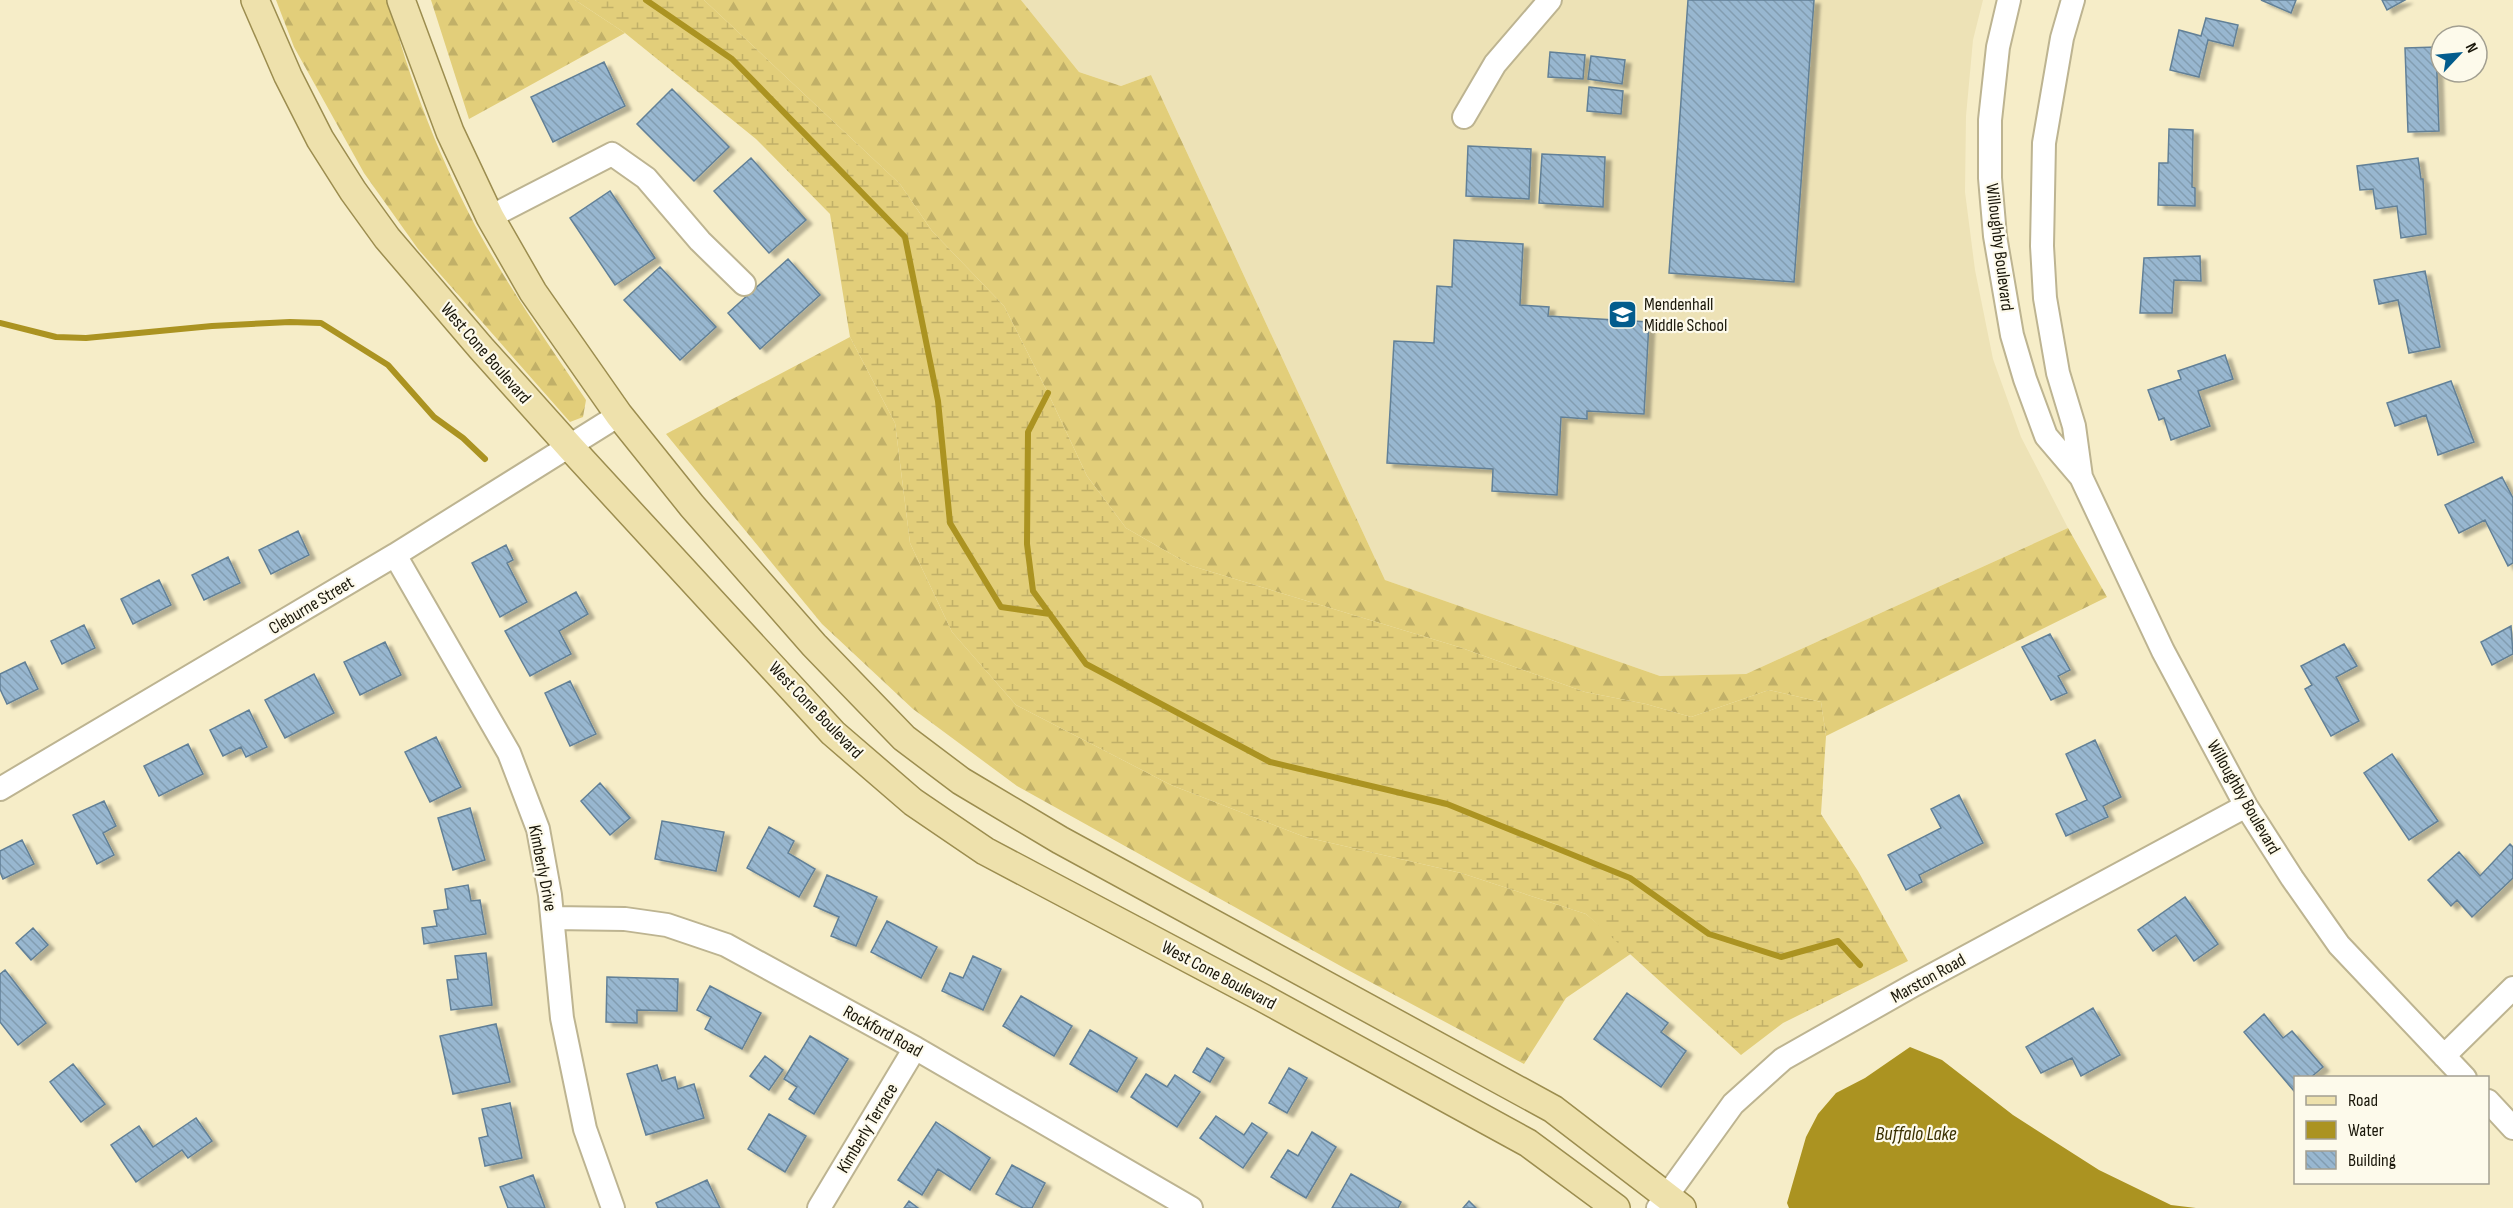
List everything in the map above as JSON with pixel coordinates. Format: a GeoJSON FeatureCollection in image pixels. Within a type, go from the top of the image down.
{"type":"FeatureCollection","features":[{"type":"Feature","properties":{"kind":"main road","name":"West Cone Boulevard"},"geometry":{"type":"LineString","coordinates":[[255,0],[320,140],[353,191],[394,247],[568,446],[833,733],[913,802],[985,851],[1263,998],[1528,1143],[1616,1208]]}},
{"type":"Feature","properties":{"kind":"main road"},"geometry":{"type":"LineString","coordinates":[[401,0],[450,132],[490,217],[533,292],[618,416],[692,506],[814,645],[904,738],[961,782],[1060,840],[1553,1109],[1669,1203]]}},
{"type":"Feature","properties":{"kind":"street"},"geometry":{"type":"LineString","coordinates":[[1464,117],[1495,64],[1550,0]]}},
{"type":"Feature","properties":{"kind":"street","name":"Willoughby Boulevard"},"geometry":{"type":"LineString","coordinates":[[2009,0],[1998,47],[1990,120],[1995,236],[2008,312],[2025,380],[2046,436],[2081,477],[2163,651],[2246,806],[2292,878],[2339,945],[2464,1076]]}},
{"type":"Feature","properties":{"kind":"street","name":"Willoughby Boulevard"},"geometry":{"type":"LineString","coordinates":[[2073,0],[2062,38],[2044,143],[2042,246],[2045,298],[2058,373],[2074,426],[2081,477]]}},
{"type":"Feature","properties":{"kind":"street"},"geometry":{"type":"LineString","coordinates":[[490,217],[612,154],[646,178],[700,241],[744,284]]}},
{"type":"Feature","properties":{"kind":"street","name":"Cleburne Street"},"geometry":{"type":"LineString","coordinates":[[0,789],[394,555],[618,416]]}},
{"type":"Feature","properties":{"kind":"street","name":"Kimberly Drive"},"geometry":{"type":"LineString","coordinates":[[394,555],[509,753],[538,829],[553,918],[562,1018],[585,1129],[613,1208]]}},
{"type":"Feature","properties":{"kind":"street","name":"Marston Road"},"geometry":{"type":"LineString","coordinates":[[1669,1203],[1733,1104],[1783,1059],[1912,986],[2246,806]]}},
{"type":"Feature","properties":{"kind":"street","name":"Rockford Road"},"geometry":{"type":"LineString","coordinates":[[553,918],[625,919],[667,925],[726,945],[915,1048],[1191,1208]]}},
{"type":"Feature","properties":{"kind":"street"},"geometry":{"type":"LineString","coordinates":[[2444,1056],[2513,988]]}},
{"type":"Feature","properties":{"kind":"street","name":"Kimberly Terrace"},"geometry":{"type":"LineString","coordinates":[[819,1208],[915,1048]]}},
{"type":"Feature","properties":{"kind":"street"},"geometry":{"type":"LineString","coordinates":[[2489,1103],[2513,1128]]}},
{"type":"Feature","properties":{"kind":"shaded area","name":"Mendenhall Middle School"},"geometry":{"type":"Polygon","coordinates":[[[1021,0],[1983,0],[1973,40],[1966,116],[1965,192],[1975,270],[1993,359],[2021,437],[2068,528],[1746,674],[1660,676],[1385,580],[1151,75],[1121,86],[1079,72],[1021,0]]]}},
{"type":"Feature","properties":{"kind":"green space"},"geometry":{"type":"Polygon","coordinates":[[[276,0],[389,0],[416,91],[454,183],[506,279],[586,400],[583,417],[570,422],[418,249],[364,173],[294,47],[276,0]]]}},
{"type":"Feature","properties":{"kind":"green space"},"geometry":{"type":"Polygon","coordinates":[[[431,0],[575,0],[625,33],[469,119],[431,0]]]}},
{"type":"Feature","properties":{"kind":"green space"},"geometry":{"type":"Polygon","coordinates":[[[575,0],[704,0],[900,184],[932,231],[1004,306],[1087,476],[1126,528],[1192,566],[1459,647],[1585,692],[1646,704],[1691,717],[1769,690],[1821,702],[1826,736],[1821,814],[1858,871],[1908,961],[1783,1023],[1741,1055],[1586,914],[1461,873],[1305,837],[1171,785],[1016,705],[952,632],[910,543],[895,423],[850,337],[830,214],[756,139],[625,33],[575,0]]]}},
{"type":"Feature","properties":{"kind":"green space"},"geometry":{"type":"Polygon","coordinates":[[[704,0],[1021,0],[1079,72],[1121,86],[1151,75],[1385,580],[1660,676],[1746,674],[2068,528],[2107,597],[1826,736],[1821,702],[1769,690],[1691,717],[1646,704],[1585,692],[1459,647],[1192,566],[1126,528],[1087,476],[1004,306],[932,231],[900,184],[704,0]]]}},
{"type":"Feature","properties":{"kind":"green space"},"geometry":{"type":"Polygon","coordinates":[[[850,337],[895,423],[910,543],[952,632],[1016,705],[1171,785],[1305,837],[1461,873],[1586,914],[1632,953],[1566,998],[1524,1064],[1346,969],[1017,786],[913,709],[822,624],[666,434],[850,337]]]}},
{"type":"Feature","properties":{"kind":"water","name":"Buffalo Lake"},"geometry":{"type":"Polygon","coordinates":[[[1910,1047],[1942,1060],[2013,1115],[2099,1170],[2171,1205],[2196,1208],[1789,1208],[1787,1203],[1806,1137],[1818,1114],[1836,1093],[1865,1078],[1910,1047]]]}},
{"type":"Feature","properties":{"kind":"building"},"geometry":{"type":"Polygon","coordinates":[[[1688,0],[1814,0],[1794,282],[1669,273],[1688,0]]]}},
{"type":"Feature","properties":{"kind":"building"},"geometry":{"type":"Polygon","coordinates":[[[2261,0],[2296,0],[2291,13],[2261,0]]]}},
{"type":"Feature","properties":{"kind":"building"},"geometry":{"type":"Polygon","coordinates":[[[2382,0],[2405,0],[2387,10],[2382,0]]]}},
{"type":"Feature","properties":{"kind":"building"},"geometry":{"type":"Polygon","coordinates":[[[2206,18],[2238,25],[2233,46],[2208,40],[2199,77],[2170,70],[2179,30],[2201,36],[2206,18]]]}},
{"type":"Feature","properties":{"kind":"building"},"geometry":{"type":"Polygon","coordinates":[[[2429,47],[2429,84],[2437,84],[2439,131],[2408,132],[2405,48],[2429,47]]]}},
{"type":"Feature","properties":{"kind":"building"},"geometry":{"type":"Polygon","coordinates":[[[1550,52],[1585,55],[1583,79],[1548,77],[1550,52]]]}},
{"type":"Feature","properties":{"kind":"building"},"geometry":{"type":"Polygon","coordinates":[[[1591,56],[1625,60],[1622,84],[1588,79],[1591,56]]]}},
{"type":"Feature","properties":{"kind":"building"},"geometry":{"type":"Polygon","coordinates":[[[604,62],[625,106],[553,142],[531,97],[604,62]]]}},
{"type":"Feature","properties":{"kind":"building"},"geometry":{"type":"Polygon","coordinates":[[[1589,87],[1623,91],[1621,114],[1587,111],[1589,87]]]}},
{"type":"Feature","properties":{"kind":"building"},"geometry":{"type":"Polygon","coordinates":[[[672,89],[729,147],[694,181],[637,124],[672,89]]]}},
{"type":"Feature","properties":{"kind":"building"},"geometry":{"type":"Polygon","coordinates":[[[2169,129],[2193,130],[2192,187],[2195,188],[2195,206],[2158,205],[2159,163],[2168,163],[2169,129]]]}},
{"type":"Feature","properties":{"kind":"building"},"geometry":{"type":"Polygon","coordinates":[[[1468,146],[1531,149],[1529,199],[1466,196],[1468,146]]]}},
{"type":"Feature","properties":{"kind":"building"},"geometry":{"type":"Polygon","coordinates":[[[1542,154],[1605,157],[1603,207],[1539,203],[1542,154]]]}},
{"type":"Feature","properties":{"kind":"building"},"geometry":{"type":"Polygon","coordinates":[[[751,158],[806,220],[769,253],[714,191],[751,158]]]}},
{"type":"Feature","properties":{"kind":"building"},"geometry":{"type":"Polygon","coordinates":[[[2418,158],[2421,179],[2423,179],[2426,234],[2401,238],[2397,206],[2376,209],[2373,189],[2360,190],[2357,166],[2418,158]]]}},
{"type":"Feature","properties":{"kind":"building"},"geometry":{"type":"Polygon","coordinates":[[[610,191],[655,258],[615,285],[570,218],[610,191]]]}},
{"type":"Feature","properties":{"kind":"building"},"geometry":{"type":"Polygon","coordinates":[[[1454,240],[1523,244],[1520,305],[1549,307],[1548,316],[1649,322],[1644,414],[1587,411],[1587,419],[1561,417],[1557,495],[1492,491],[1493,469],[1387,463],[1394,341],[1434,343],[1437,286],[1452,287],[1454,240]]]}},
{"type":"Feature","properties":{"kind":"building"},"geometry":{"type":"Polygon","coordinates":[[[2200,256],[2201,281],[2174,280],[2172,313],[2140,313],[2144,258],[2200,256]]]}},
{"type":"Feature","properties":{"kind":"building"},"geometry":{"type":"Polygon","coordinates":[[[788,259],[820,295],[760,349],[728,313],[788,259]]]}},
{"type":"Feature","properties":{"kind":"building"},"geometry":{"type":"Polygon","coordinates":[[[660,267],[716,327],[680,360],[624,300],[660,267]]]}},
{"type":"Feature","properties":{"kind":"building"},"geometry":{"type":"Polygon","coordinates":[[[2425,271],[2440,347],[2409,353],[2398,300],[2379,304],[2374,280],[2425,271]]]}},
{"type":"Feature","properties":{"kind":"building"},"geometry":{"type":"Polygon","coordinates":[[[2225,355],[2233,379],[2198,391],[2210,426],[2171,440],[2164,418],[2159,420],[2148,390],[2181,379],[2178,371],[2225,355]]]}},
{"type":"Feature","properties":{"kind":"building"},"geometry":{"type":"Polygon","coordinates":[[[2451,381],[2474,442],[2438,455],[2426,415],[2395,426],[2387,403],[2451,381]]]}},
{"type":"Feature","properties":{"kind":"building"},"geometry":{"type":"Polygon","coordinates":[[[2502,477],[2513,498],[2513,563],[2508,566],[2485,520],[2459,533],[2445,505],[2502,477]]]}},
{"type":"Feature","properties":{"kind":"building"},"geometry":{"type":"Polygon","coordinates":[[[298,531],[309,555],[271,574],[259,550],[298,531]]]}},
{"type":"Feature","properties":{"kind":"building"},"geometry":{"type":"Polygon","coordinates":[[[506,545],[513,560],[507,563],[527,602],[500,617],[472,563],[506,545]]]}},
{"type":"Feature","properties":{"kind":"building"},"geometry":{"type":"Polygon","coordinates":[[[228,557],[240,583],[204,600],[192,575],[228,557]]]}},
{"type":"Feature","properties":{"kind":"building"},"geometry":{"type":"Polygon","coordinates":[[[159,580],[171,605],[133,624],[121,599],[159,580]]]}},
{"type":"Feature","properties":{"kind":"building"},"geometry":{"type":"Polygon","coordinates":[[[576,592],[588,614],[559,631],[571,654],[530,676],[505,631],[576,592]]]}},
{"type":"Feature","properties":{"kind":"building"},"geometry":{"type":"Polygon","coordinates":[[[84,625],[95,648],[62,664],[51,641],[84,625]]]}},
{"type":"Feature","properties":{"kind":"building"},"geometry":{"type":"Polygon","coordinates":[[[2511,626],[2513,654],[2492,665],[2481,642],[2511,626]]]}},
{"type":"Feature","properties":{"kind":"building"},"geometry":{"type":"Polygon","coordinates":[[[2050,634],[2070,670],[2058,676],[2067,693],[2051,700],[2022,647],[2050,634]]]}},
{"type":"Feature","properties":{"kind":"building"},"geometry":{"type":"Polygon","coordinates":[[[385,642],[401,675],[360,695],[344,662],[385,642]]]}},
{"type":"Feature","properties":{"kind":"building"},"geometry":{"type":"Polygon","coordinates":[[[2344,644],[2357,666],[2336,677],[2359,721],[2331,736],[2305,689],[2312,685],[2301,666],[2344,644]]]}},
{"type":"Feature","properties":{"kind":"building"},"geometry":{"type":"Polygon","coordinates":[[[25,662],[38,689],[7,704],[0,689],[0,674],[25,662]]]}},
{"type":"Feature","properties":{"kind":"building"},"geometry":{"type":"Polygon","coordinates":[[[314,674],[334,713],[285,738],[265,700],[314,674]]]}},
{"type":"Feature","properties":{"kind":"building"},"geometry":{"type":"Polygon","coordinates":[[[570,681],[596,734],[570,746],[545,693],[570,681]]]}},
{"type":"Feature","properties":{"kind":"building"},"geometry":{"type":"Polygon","coordinates":[[[249,710],[267,747],[246,757],[241,747],[223,756],[210,730],[249,710]]]}},
{"type":"Feature","properties":{"kind":"building"},"geometry":{"type":"Polygon","coordinates":[[[436,737],[461,787],[430,802],[405,752],[436,737]]]}},
{"type":"Feature","properties":{"kind":"building"},"geometry":{"type":"Polygon","coordinates":[[[2095,740],[2121,797],[2103,806],[2108,817],[2066,836],[2056,814],[2087,800],[2066,754],[2095,740]]]}},
{"type":"Feature","properties":{"kind":"building"},"geometry":{"type":"Polygon","coordinates":[[[188,744],[203,774],[159,796],[144,766],[188,744]]]}},
{"type":"Feature","properties":{"kind":"building"},"geometry":{"type":"Polygon","coordinates":[[[2392,754],[2438,821],[2409,840],[2364,773],[2392,754]]]}},
{"type":"Feature","properties":{"kind":"building"},"geometry":{"type":"Polygon","coordinates":[[[600,783],[630,818],[610,835],[581,801],[600,783]]]}},
{"type":"Feature","properties":{"kind":"building"},"geometry":{"type":"Polygon","coordinates":[[[1959,795],[1983,843],[1919,875],[1922,882],[1906,890],[1888,855],[1941,828],[1931,809],[1959,795]]]}},
{"type":"Feature","properties":{"kind":"building"},"geometry":{"type":"Polygon","coordinates":[[[104,801],[116,826],[103,833],[114,855],[97,864],[73,815],[104,801]]]}},
{"type":"Feature","properties":{"kind":"building"},"geometry":{"type":"Polygon","coordinates":[[[470,808],[485,860],[453,870],[438,818],[470,808]]]}},
{"type":"Feature","properties":{"kind":"building"},"geometry":{"type":"Polygon","coordinates":[[[662,821],[724,832],[716,871],[655,859],[662,821]]]}},
{"type":"Feature","properties":{"kind":"building"},"geometry":{"type":"Polygon","coordinates":[[[769,827],[794,841],[788,853],[815,869],[799,897],[747,868],[769,827]]]}},
{"type":"Feature","properties":{"kind":"building"},"geometry":{"type":"Polygon","coordinates":[[[22,840],[34,864],[3,879],[0,872],[0,851],[22,840]]]}},
{"type":"Feature","properties":{"kind":"building"},"geometry":{"type":"Polygon","coordinates":[[[2510,844],[2513,847],[2513,878],[2472,917],[2457,900],[2451,906],[2428,880],[2459,852],[2480,876],[2510,844]]]}},
{"type":"Feature","properties":{"kind":"building"},"geometry":{"type":"Polygon","coordinates":[[[827,875],[877,897],[856,946],[831,936],[839,917],[814,906],[827,875]]]}},
{"type":"Feature","properties":{"kind":"building"},"geometry":{"type":"Polygon","coordinates":[[[468,885],[471,901],[480,900],[486,934],[424,944],[422,928],[437,926],[434,911],[448,909],[445,889],[468,885]]]}},
{"type":"Feature","properties":{"kind":"building"},"geometry":{"type":"Polygon","coordinates":[[[2185,897],[2218,944],[2194,961],[2176,935],[2153,951],[2138,930],[2185,897]]]}},
{"type":"Feature","properties":{"kind":"building"},"geometry":{"type":"Polygon","coordinates":[[[887,921],[937,947],[921,978],[871,952],[887,921]]]}},
{"type":"Feature","properties":{"kind":"building"},"geometry":{"type":"Polygon","coordinates":[[[33,928],[48,945],[31,960],[16,943],[33,928]]]}},
{"type":"Feature","properties":{"kind":"building"},"geometry":{"type":"Polygon","coordinates":[[[486,953],[492,1005],[451,1010],[447,980],[458,979],[455,956],[486,953]]]}},
{"type":"Feature","properties":{"kind":"building"},"geometry":{"type":"Polygon","coordinates":[[[973,956],[1001,969],[983,1010],[942,991],[950,973],[963,978],[973,956]]]}},
{"type":"Feature","properties":{"kind":"building"},"geometry":{"type":"Polygon","coordinates":[[[5,970],[46,1023],[18,1045],[0,1022],[0,974],[5,970]]]}},
{"type":"Feature","properties":{"kind":"building"},"geometry":{"type":"Polygon","coordinates":[[[607,977],[678,979],[677,1011],[637,1010],[637,1023],[606,1022],[607,977]]]}},
{"type":"Feature","properties":{"kind":"building"},"geometry":{"type":"Polygon","coordinates":[[[710,986],[761,1013],[742,1049],[705,1029],[711,1017],[697,1010],[710,986]]]}},
{"type":"Feature","properties":{"kind":"building"},"geometry":{"type":"Polygon","coordinates":[[[1627,993],[1668,1023],[1661,1032],[1686,1051],[1661,1087],[1594,1039],[1627,993]]]}},
{"type":"Feature","properties":{"kind":"building"},"geometry":{"type":"Polygon","coordinates":[[[1021,996],[1072,1026],[1054,1056],[1003,1026],[1021,996]]]}},
{"type":"Feature","properties":{"kind":"building"},"geometry":{"type":"Polygon","coordinates":[[[2093,1008],[2120,1055],[2081,1076],[2072,1058],[2041,1073],[2026,1047],[2093,1008]]]}},
{"type":"Feature","properties":{"kind":"building"},"geometry":{"type":"Polygon","coordinates":[[[2264,1014],[2283,1038],[2292,1031],[2323,1067],[2312,1076],[2294,1076],[2294,1091],[2244,1032],[2264,1014]]]}},
{"type":"Feature","properties":{"kind":"building"},"geometry":{"type":"Polygon","coordinates":[[[496,1024],[510,1082],[453,1094],[440,1036],[496,1024]]]}},
{"type":"Feature","properties":{"kind":"building"},"geometry":{"type":"Polygon","coordinates":[[[1090,1030],[1137,1058],[1117,1092],[1070,1064],[1090,1030]]]}},
{"type":"Feature","properties":{"kind":"building"},"geometry":{"type":"Polygon","coordinates":[[[810,1036],[848,1059],[814,1114],[789,1099],[797,1087],[784,1079],[810,1036]]]}},
{"type":"Feature","properties":{"kind":"building"},"geometry":{"type":"Polygon","coordinates":[[[1207,1048],[1224,1058],[1210,1082],[1193,1072],[1207,1048]]]}},
{"type":"Feature","properties":{"kind":"building"},"geometry":{"type":"Polygon","coordinates":[[[765,1056],[783,1070],[769,1090],[750,1076],[765,1056]]]}},
{"type":"Feature","properties":{"kind":"building"},"geometry":{"type":"Polygon","coordinates":[[[73,1064],[105,1104],[81,1122],[50,1082],[73,1064]]]}},
{"type":"Feature","properties":{"kind":"building"},"geometry":{"type":"Polygon","coordinates":[[[657,1065],[662,1081],[675,1077],[678,1089],[694,1084],[704,1118],[646,1135],[627,1074],[657,1065]]]}},
{"type":"Feature","properties":{"kind":"building"},"geometry":{"type":"Polygon","coordinates":[[[1289,1068],[1307,1078],[1287,1113],[1269,1103],[1289,1068]]]}},
{"type":"Feature","properties":{"kind":"building"},"geometry":{"type":"Polygon","coordinates":[[[1146,1074],[1167,1087],[1175,1075],[1200,1092],[1177,1127],[1131,1097],[1146,1074]]]}},
{"type":"Feature","properties":{"kind":"building"},"geometry":{"type":"Polygon","coordinates":[[[510,1103],[522,1158],[485,1166],[479,1138],[488,1136],[482,1109],[510,1103]]]}},
{"type":"Feature","properties":{"kind":"building"},"geometry":{"type":"Polygon","coordinates":[[[769,1114],[806,1136],[785,1172],[748,1149],[769,1114]]]}},
{"type":"Feature","properties":{"kind":"building"},"geometry":{"type":"Polygon","coordinates":[[[1216,1116],[1244,1135],[1252,1123],[1267,1133],[1243,1168],[1200,1138],[1216,1116]]]}},
{"type":"Feature","properties":{"kind":"building"},"geometry":{"type":"Polygon","coordinates":[[[196,1118],[212,1141],[188,1158],[182,1150],[136,1182],[111,1145],[139,1126],[153,1147],[196,1118]]]}},
{"type":"Feature","properties":{"kind":"building"},"geometry":{"type":"Polygon","coordinates":[[[936,1122],[990,1158],[970,1190],[938,1169],[922,1195],[898,1180],[936,1122]]]}},
{"type":"Feature","properties":{"kind":"building"},"geometry":{"type":"Polygon","coordinates":[[[1312,1132],[1336,1147],[1306,1198],[1271,1177],[1288,1150],[1298,1156],[1312,1132]]]}},
{"type":"Feature","properties":{"kind":"building"},"geometry":{"type":"Polygon","coordinates":[[[1012,1165],[1045,1183],[1032,1208],[1023,1208],[996,1194],[1012,1165]]]}},
{"type":"Feature","properties":{"kind":"building"},"geometry":{"type":"Polygon","coordinates":[[[1351,1174],[1401,1202],[1398,1208],[1332,1208],[1351,1174]]]}},
{"type":"Feature","properties":{"kind":"building"},"geometry":{"type":"Polygon","coordinates":[[[533,1175],[545,1208],[508,1208],[500,1187],[533,1175]]]}},
{"type":"Feature","properties":{"kind":"building"},"geometry":{"type":"Polygon","coordinates":[[[707,1180],[720,1208],[658,1208],[656,1203],[707,1180]]]}},
{"type":"Feature","properties":{"kind":"building"},"geometry":{"type":"Polygon","coordinates":[[[909,1201],[918,1208],[904,1208],[909,1201]]]}},
{"type":"Feature","properties":{"kind":"building"},"geometry":{"type":"Polygon","coordinates":[[[1469,1201],[1476,1208],[1463,1208],[1469,1201]]]}},
{"type":"Feature","properties":{"kind":"waterway"},"geometry":{"type":"LineString","coordinates":[[646,0],[732,59],[905,237],[938,401],[950,523],[1001,607],[1050,614]]}},
{"type":"Feature","properties":{"kind":"waterway"},"geometry":{"type":"LineString","coordinates":[[0,323],[56,337],[86,338],[212,326],[290,322],[321,323],[388,365],[434,417],[463,438],[485,459]]}},
{"type":"Feature","properties":{"kind":"waterway"},"geometry":{"type":"LineString","coordinates":[[1048,393],[1028,432],[1027,544],[1033,591],[1086,664],[1270,762],[1447,804],[1630,878],[1709,934],[1781,957],[1838,941],[1860,965]]}},
{"type":"Feature","properties":{"kind":"place","name":"Mendenhall Middle School"},"geometry":{"type":"Point","coordinates":[1623,314]}}]}
